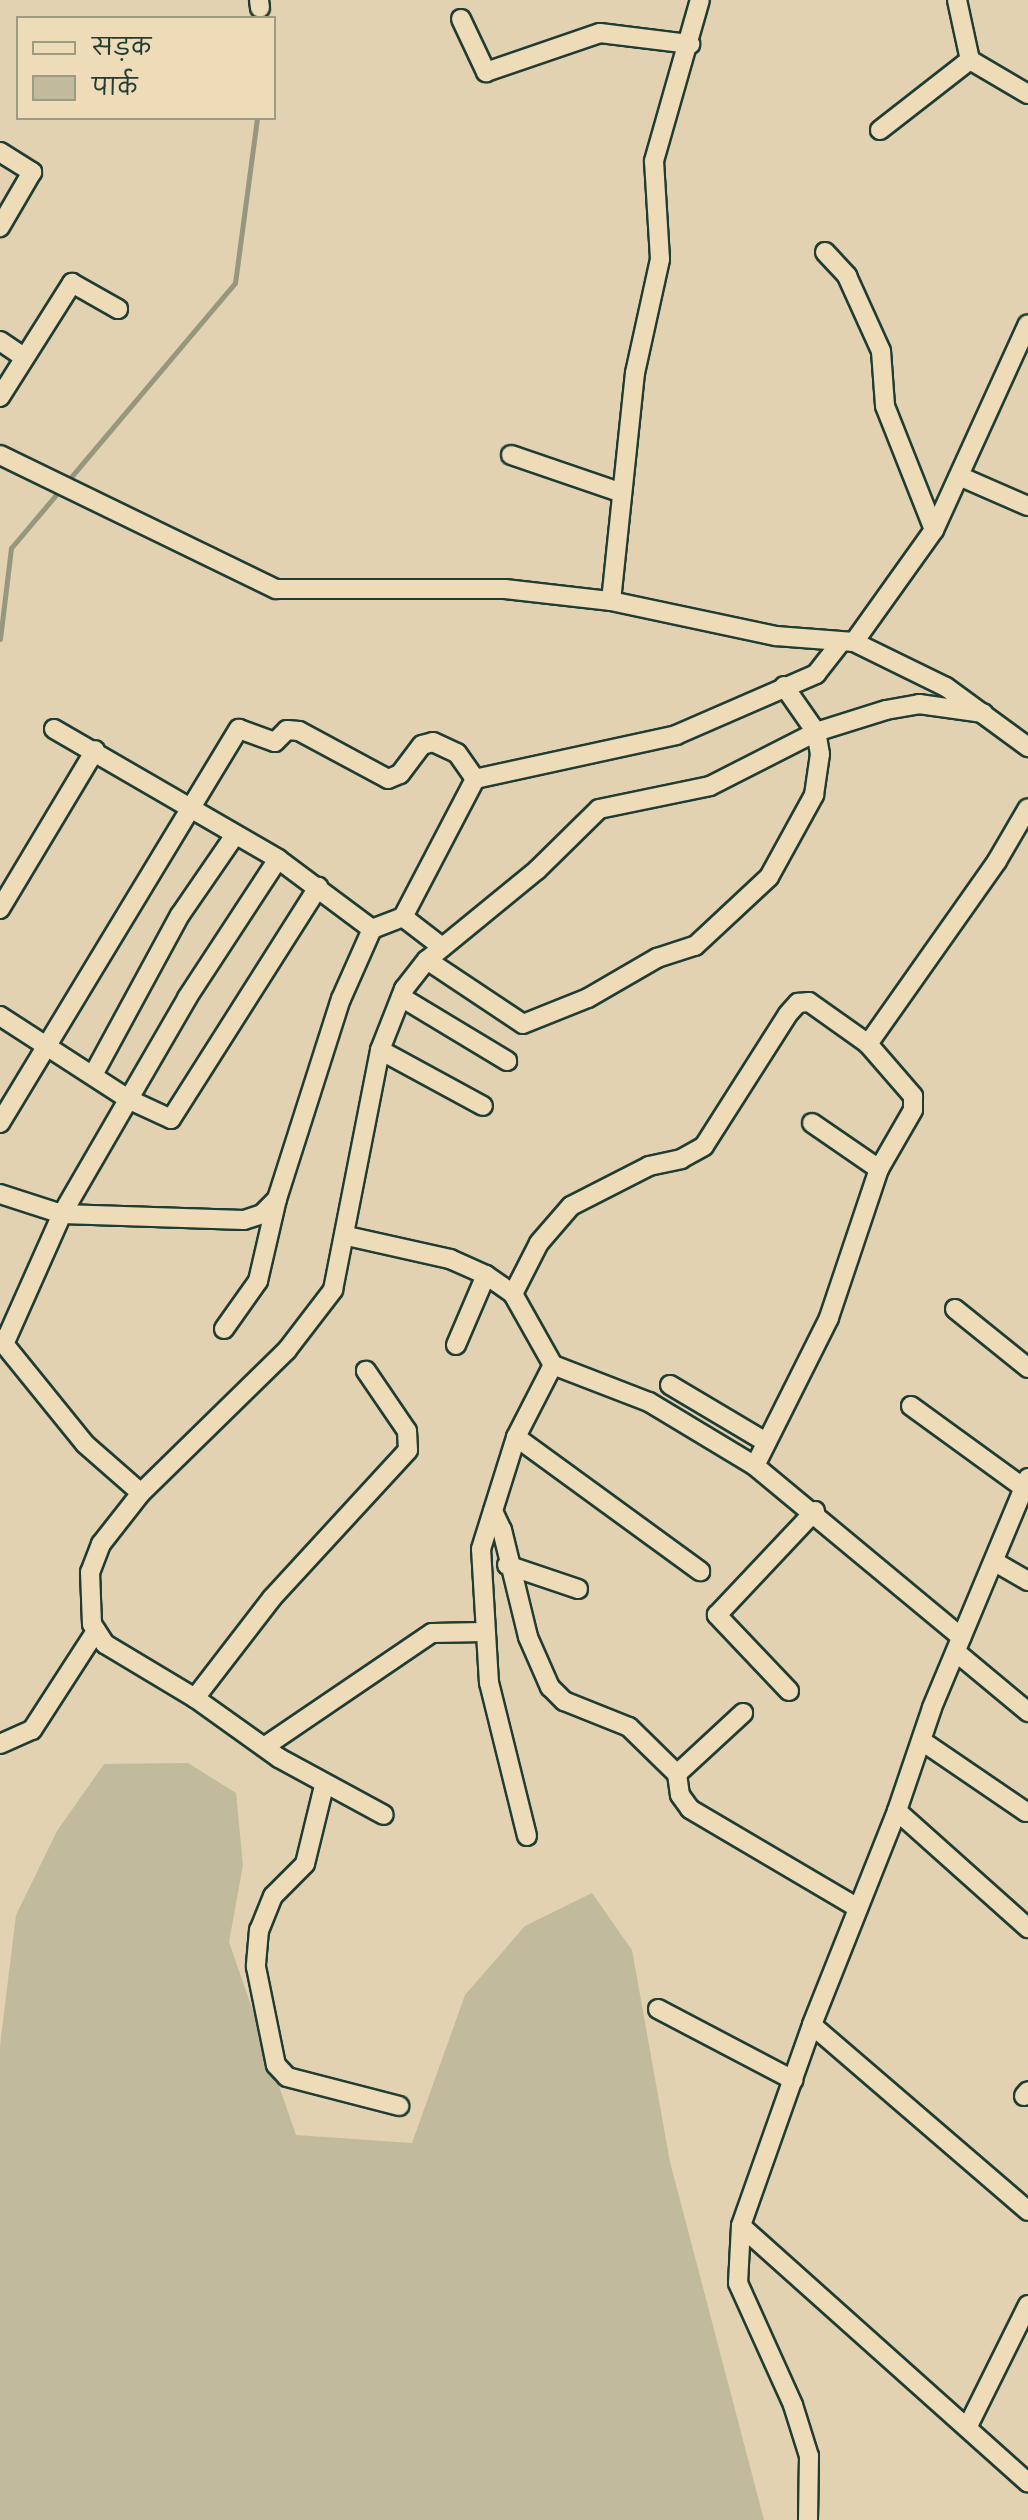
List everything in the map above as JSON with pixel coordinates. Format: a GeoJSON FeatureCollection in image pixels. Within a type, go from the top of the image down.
{"type":"FeatureCollection","features":[{"type":"Feature","properties":{"kind":"street"},"geometry":{"type":"LineString","coordinates":[[611,601],[619,492],[635,373],[659,271],[654,161],[690,44],[700,0]]}},
{"type":"Feature","properties":{"kind":"street"},"geometry":{"type":"LineString","coordinates":[[957,0],[970,60],[1028,94]]}},
{"type":"Feature","properties":{"kind":"street"},"geometry":{"type":"LineString","coordinates":[[461,19],[486,72],[600,33],[690,44]]}},
{"type":"Feature","properties":{"kind":"street"},"geometry":{"type":"LineString","coordinates":[[880,130],[970,60]]}},
{"type":"Feature","properties":{"kind":"street"},"geometry":{"type":"LineString","coordinates":[[0,152],[32,172],[0,227]]}},
{"type":"Feature","properties":{"kind":"street"},"geometry":{"type":"LineString","coordinates":[[825,252],[847,276],[881,351],[885,406],[934,530]]}},
{"type":"Feature","properties":{"kind":"street"},"geometry":{"type":"LineString","coordinates":[[0,397],[72,283],[118,309]]}},
{"type":"Feature","properties":{"kind":"street"},"geometry":{"type":"LineString","coordinates":[[475,779],[676,735],[824,667],[848,642],[934,530],[1028,324]]}},
{"type":"Feature","properties":{"kind":"street"},"geometry":{"type":"LineString","coordinates":[[0,341],[24,357]]}},
{"type":"Feature","properties":{"kind":"street"},"geometry":{"type":"LineString","coordinates":[[0,455],[257,584],[304,590],[505,589],[611,601],[776,636],[848,642],[946,687],[1028,747]]}},
{"type":"Feature","properties":{"kind":"street"},"geometry":{"type":"LineString","coordinates":[[511,455],[619,492]]}},
{"type":"Feature","properties":{"kind":"street"},"geometry":{"type":"LineString","coordinates":[[959,476],[1028,506]]}},
{"type":"Feature","properties":{"kind":"street"},"geometry":{"type":"LineString","coordinates":[[427,960],[523,1024],[588,998],[657,958],[695,946],[769,877],[808,811],[820,754],[816,732],[784,686]]}},
{"type":"Feature","properties":{"kind":"street"},"geometry":{"type":"LineString","coordinates":[[384,1815],[324,1786],[195,1698],[117,1652],[96,1631],[89,1579],[93,1560],[141,1493],[324,1306],[347,1236],[380,1050],[401,997],[427,960],[537,870],[599,809],[710,786],[816,732],[909,704],[983,713]]}},
{"type":"Feature","properties":{"kind":"street"},"geometry":{"type":"LineString","coordinates":[[54,729],[95,750],[278,859],[372,929]]}},
{"type":"Feature","properties":{"kind":"street"},"geometry":{"type":"LineString","coordinates":[[0,1123],[45,1044],[239,729],[275,742],[287,730],[299,731],[388,779],[400,774],[422,745],[433,742],[457,753],[475,779]]}},
{"type":"Feature","properties":{"kind":"street"},"geometry":{"type":"LineString","coordinates":[[0,909],[95,750]]}},
{"type":"Feature","properties":{"kind":"street"},"geometry":{"type":"LineString","coordinates":[[224,1329],[258,1281],[277,1199],[341,999],[372,929],[403,917],[475,779]]}},
{"type":"Feature","properties":{"kind":"street"},"geometry":{"type":"LineString","coordinates":[[868,1044],[997,861],[1028,808]]}},
{"type":"Feature","properties":{"kind":"street"},"geometry":{"type":"LineString","coordinates":[[93,1075],[180,915],[235,835]]}},
{"type":"Feature","properties":{"kind":"street"},"geometry":{"type":"LineString","coordinates":[[141,1493],[85,1444],[3,1340],[62,1214],[187,998],[278,859]]}},
{"type":"Feature","properties":{"kind":"street"},"geometry":{"type":"LineString","coordinates":[[0,1016],[130,1100],[166,1120],[174,1117],[318,887]]}},
{"type":"Feature","properties":{"kind":"street"},"geometry":{"type":"LineString","coordinates":[[403,917],[442,947]]}},
{"type":"Feature","properties":{"kind":"street"},"geometry":{"type":"LineString","coordinates":[[401,997],[507,1061]]}},
{"type":"Feature","properties":{"kind":"street"},"geometry":{"type":"LineString","coordinates":[[513,1294],[539,1243],[571,1206],[649,1166],[681,1159],[704,1146],[795,1005],[809,1002],[868,1044],[914,1100],[912,1116],[879,1169],[829,1318],[755,1466]]}},
{"type":"Feature","properties":{"kind":"street"},"geometry":{"type":"LineString","coordinates":[[380,1050],[483,1106]]}},
{"type":"Feature","properties":{"kind":"street"},"geometry":{"type":"LineString","coordinates":[[812,1123],[879,1169]]}},
{"type":"Feature","properties":{"kind":"street"},"geometry":{"type":"LineString","coordinates":[[0,1194],[62,1214],[244,1220],[262,1214],[277,1199]]}},
{"type":"Feature","properties":{"kind":"street"},"geometry":{"type":"LineString","coordinates":[[347,1236],[450,1259],[486,1275],[513,1294],[553,1365],[649,1402],[755,1466],[815,1511],[1028,1712]]}},
{"type":"Feature","properties":{"kind":"street"},"geometry":{"type":"LineString","coordinates":[[456,1345],[486,1275]]}},
{"type":"Feature","properties":{"kind":"street"},"geometry":{"type":"LineString","coordinates":[[955,1309],[1028,1368]]}},
{"type":"Feature","properties":{"kind":"street"},"geometry":{"type":"LineString","coordinates":[[527,1836],[489,1683],[481,1549],[516,1437],[553,1365]]}},
{"type":"Feature","properties":{"kind":"street"},"geometry":{"type":"LineString","coordinates":[[195,1698],[272,1598],[408,1450],[407,1431],[366,1371]]}},
{"type":"Feature","properties":{"kind":"street"},"geometry":{"type":"LineString","coordinates":[[670,1385],[766,1442]]}},
{"type":"Feature","properties":{"kind":"street"},"geometry":{"type":"LineString","coordinates":[[808,2520],[813,2481],[809,2456],[793,2405],[738,2283],[741,2226],[812,2025],[959,1644],[1026,1483],[911,1406]]}},
{"type":"Feature","properties":{"kind":"street"},"geometry":{"type":"LineString","coordinates":[[516,1437],[700,1571]]}},
{"type":"Feature","properties":{"kind":"street"},"geometry":{"type":"LineString","coordinates":[[493,1511],[502,1530],[507,1565],[528,1637],[550,1687],[564,1701],[629,1727],[677,1774],[680,1795],[690,1809],[858,1908]]}},
{"type":"Feature","properties":{"kind":"street"},"geometry":{"type":"LineString","coordinates":[[789,1691],[717,1615],[815,1511]]}},
{"type":"Feature","properties":{"kind":"street"},"geometry":{"type":"LineString","coordinates":[[995,1562],[1028,1581]]}},
{"type":"Feature","properties":{"kind":"street"},"geometry":{"type":"LineString","coordinates":[[507,1565],[578,1589]]}},
{"type":"Feature","properties":{"kind":"street"},"geometry":{"type":"LineString","coordinates":[[0,1744],[32,1730],[96,1631]]}},
{"type":"Feature","properties":{"kind":"street"},"geometry":{"type":"LineString","coordinates":[[264,1747],[432,1633],[484,1632]]}},
{"type":"Feature","properties":{"kind":"street"},"geometry":{"type":"LineString","coordinates":[[677,1774],[743,1713]]}},
{"type":"Feature","properties":{"kind":"street"},"geometry":{"type":"LineString","coordinates":[[922,1741],[1026,1812]]}},
{"type":"Feature","properties":{"kind":"street"},"geometry":{"type":"LineString","coordinates":[[324,1786],[305,1864],[273,1896],[259,1930],[256,1967],[276,2065],[287,2077],[399,2106]]}},
{"type":"Feature","properties":{"kind":"street"},"geometry":{"type":"LineString","coordinates":[[897,1811],[1028,1928]]}},
{"type":"Feature","properties":{"kind":"street"},"geometry":{"type":"LineString","coordinates":[[658,2009],[793,2080]]}},
{"type":"Feature","properties":{"kind":"street"},"geometry":{"type":"LineString","coordinates":[[812,2025],[1028,2211]]}},
{"type":"Feature","properties":{"kind":"street"},"geometry":{"type":"LineString","coordinates":[[741,2226],[968,2426],[1028,2483]]}},
{"type":"Feature","properties":{"kind":"street"},"geometry":{"type":"LineString","coordinates":[[968,2426],[1028,2305]]}},
{"type":"Feature","properties":{"kind":"green space"},"geometry":{"type":"Polygon","coordinates":[[[188,1763],[236,1793],[243,1865],[229,1942],[296,2135],[412,2143],[465,1995],[525,1926],[592,1893],[632,1950],[670,2162],[764,2520],[0,2520],[0,2046],[16,1915],[57,1831],[104,1764],[188,1763]]]}},
{"type":"Feature","properties":{"kind":"waterway"},"geometry":{"type":"LineString","coordinates":[[0,639],[11,548],[235,283],[257,120]]}}]}
